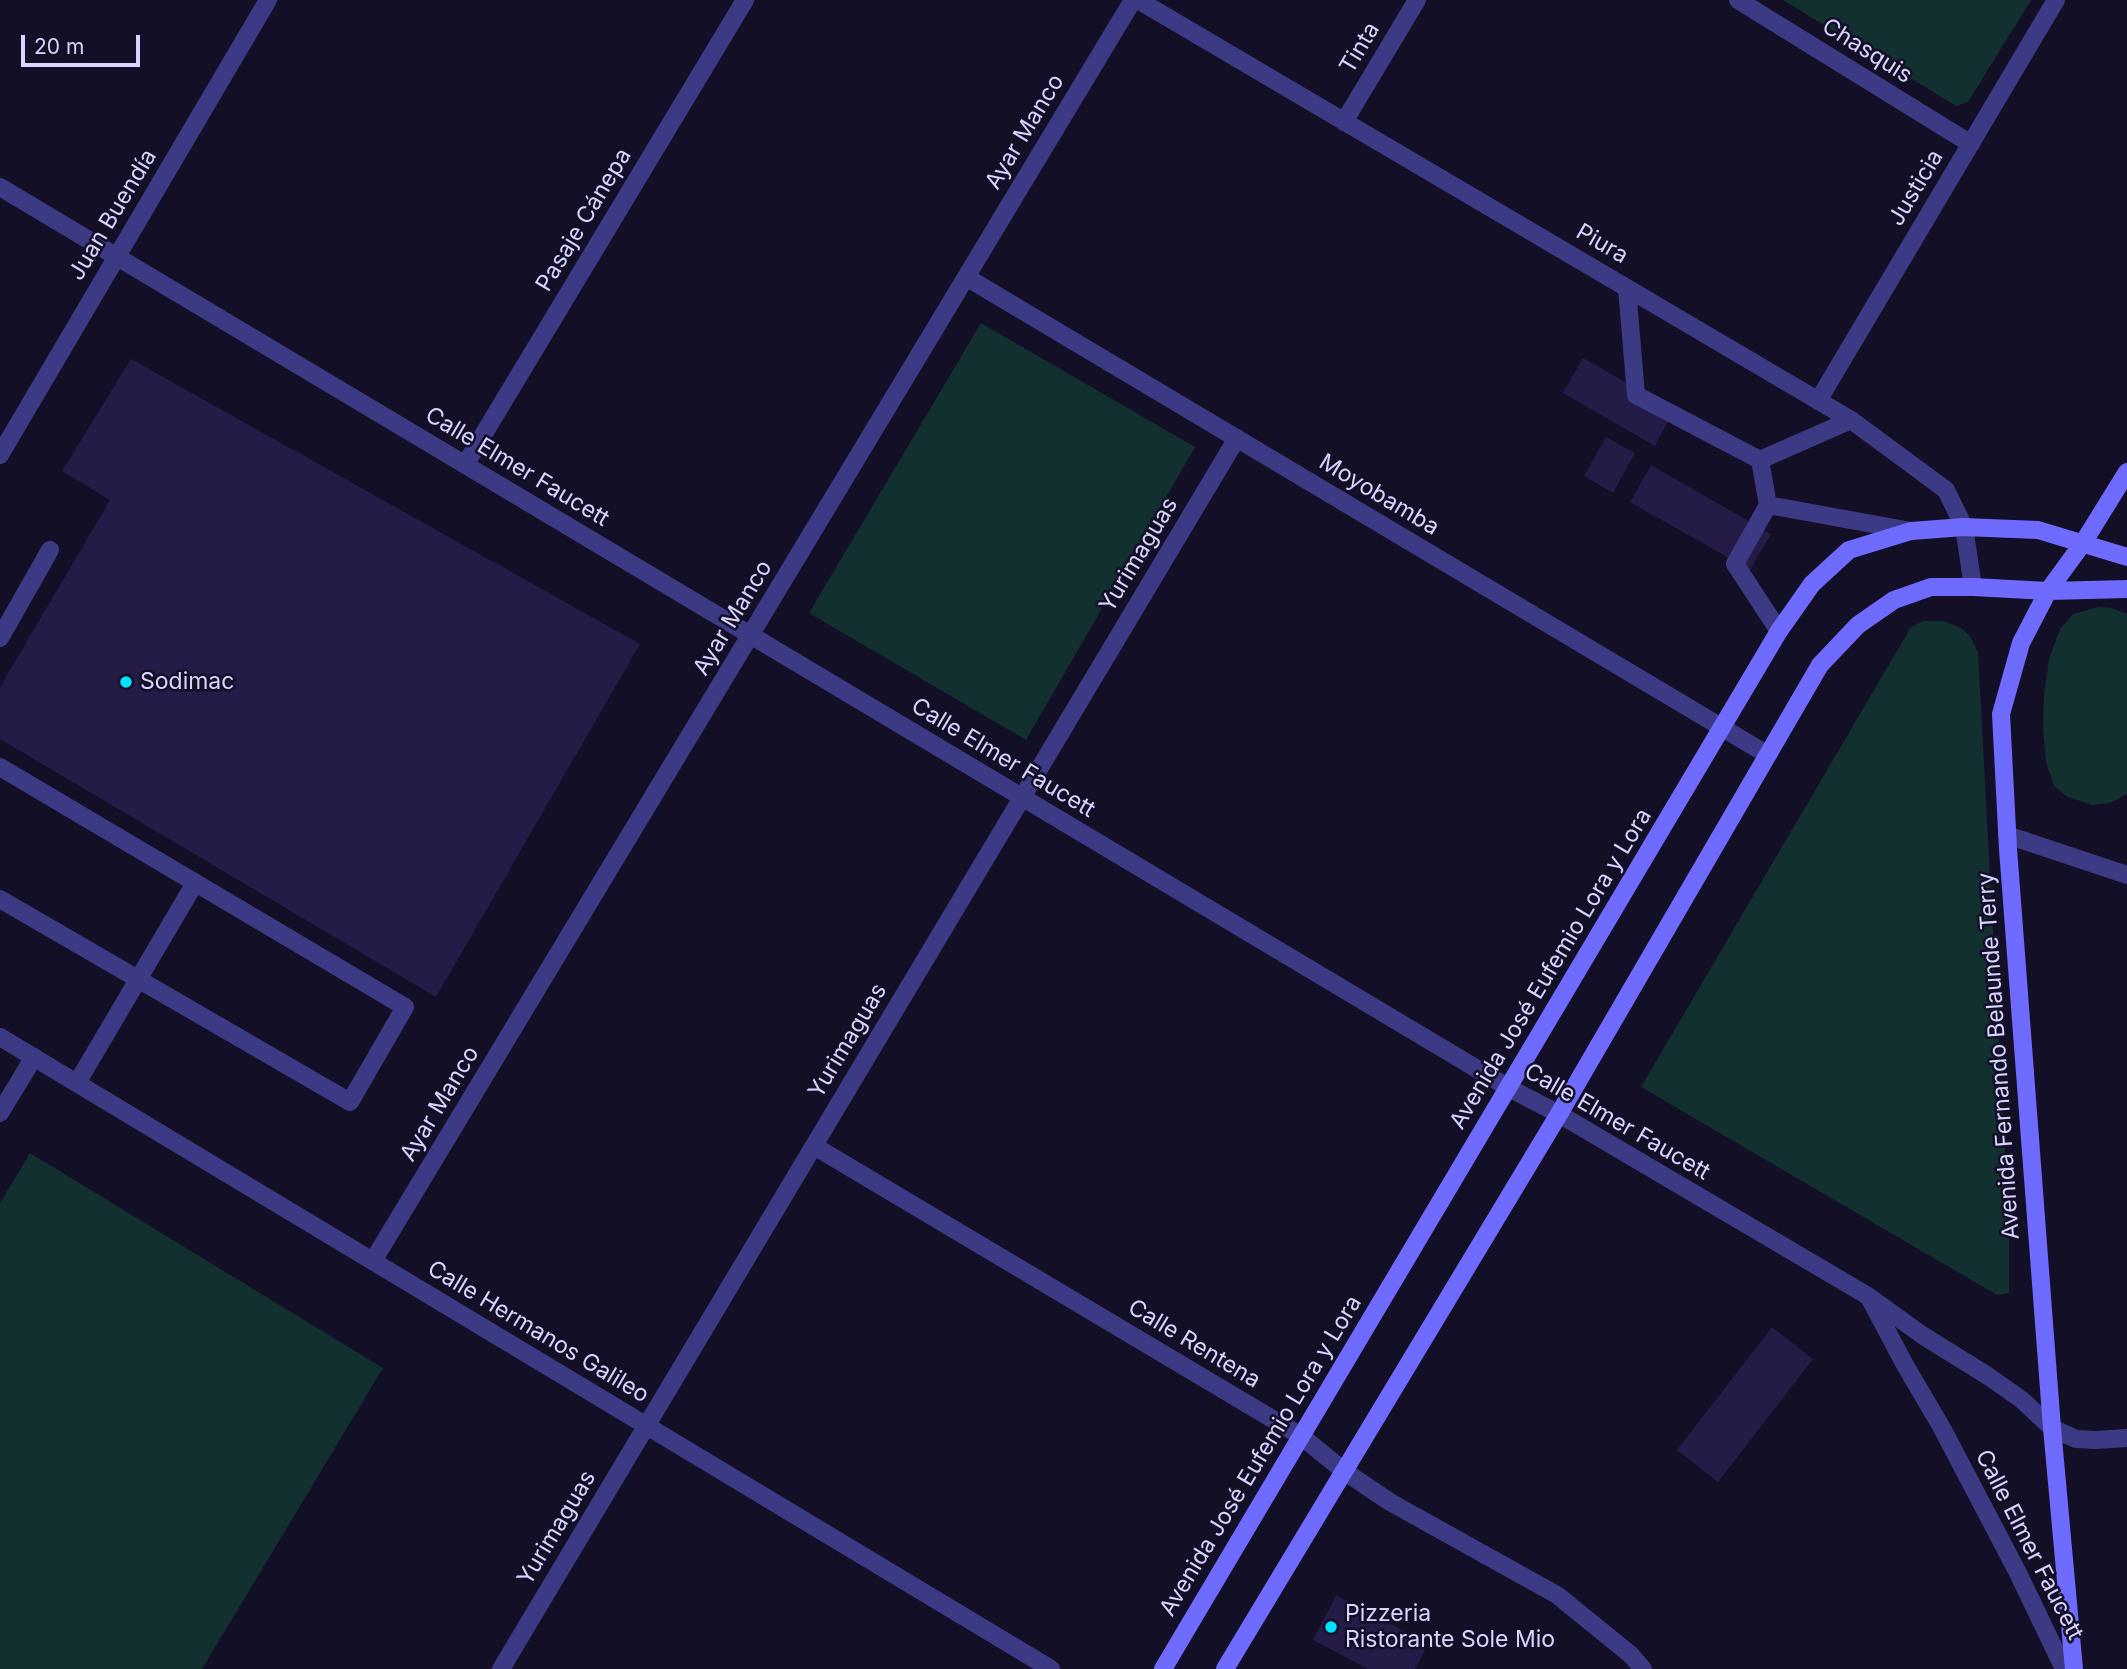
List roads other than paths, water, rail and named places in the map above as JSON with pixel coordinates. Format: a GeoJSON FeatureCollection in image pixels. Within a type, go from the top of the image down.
{"type":"FeatureCollection","features":[{"type":"Feature","properties":{"kind":"main road","name":"Avenida Fernando Belaunde Terry"},"geometry":{"type":"LineString","coordinates":[[2074,1669],[2052,1428],[2007,835],[2001,714],[2021,643],[2048,591],[2083,543],[2127,472]]}},
{"type":"Feature","properties":{"kind":"main road","name":"Avenida José Eufemio Lora y Lora"},"geometry":{"type":"LineString","coordinates":[[1163,1669],[1779,631],[1812,584],[1849,550],[1911,531],[1964,527],[2038,530],[2127,557]]}},
{"type":"Feature","properties":{"kind":"main road"},"geometry":{"type":"LineString","coordinates":[[1225,1669],[1559,1114],[1820,665],[1858,625],[1894,600],[1931,587],[2048,591],[2127,589]]}},
{"type":"Feature","properties":{"kind":"street","name":"Juan Buendía"},"geometry":{"type":"LineString","coordinates":[[0,455],[268,0]]}},
{"type":"Feature","properties":{"kind":"street","name":"Pasaje Cánepa"},"geometry":{"type":"LineString","coordinates":[[465,465],[745,0]]}},
{"type":"Feature","properties":{"kind":"street","name":"Ayar Manco"},"geometry":{"type":"LineString","coordinates":[[373,1261],[1133,0]]}},
{"type":"Feature","properties":{"kind":"street","name":"Piura"},"geometry":{"type":"LineString","coordinates":[[1139,0],[1851,420],[1946,490],[1964,527],[1973,587]]}},
{"type":"Feature","properties":{"kind":"street","name":"Tinta"},"geometry":{"type":"LineString","coordinates":[[1344,122],[1418,0]]}},
{"type":"Feature","properties":{"kind":"street","name":"Chasquis"},"geometry":{"type":"LineString","coordinates":[[1738,0],[1971,144]]}},
{"type":"Feature","properties":{"kind":"street","name":"Justicia"},"geometry":{"type":"LineString","coordinates":[[1818,401],[2056,0]]}},
{"type":"Feature","properties":{"kind":"street","name":"Calle Elmer Faucett"},"geometry":{"type":"LineString","coordinates":[[0,187],[1509,1088],[1559,1114],[1868,1296],[1922,1335],[1988,1376],[2021,1400],[2052,1428],[2076,1439],[2127,1438]]}},
{"type":"Feature","properties":{"kind":"street","name":"Moyobamba"},"geometry":{"type":"LineString","coordinates":[[967,277],[1768,755]]}},
{"type":"Feature","properties":{"kind":"street"},"geometry":{"type":"LineString","coordinates":[[1627,288],[1636,395],[1760,460]]}},
{"type":"Feature","properties":{"kind":"street"},"geometry":{"type":"LineString","coordinates":[[1760,460],[1851,420]]}},
{"type":"Feature","properties":{"kind":"street","name":"Yurimaguas"},"geometry":{"type":"LineString","coordinates":[[500,1669],[1237,438]]}},
{"type":"Feature","properties":{"kind":"street"},"geometry":{"type":"LineString","coordinates":[[1760,460],[1769,505],[1735,564],[1779,631]]}},
{"type":"Feature","properties":{"kind":"street"},"geometry":{"type":"LineString","coordinates":[[1769,505],[1911,531]]}},
{"type":"Feature","properties":{"kind":"street"},"geometry":{"type":"LineString","coordinates":[[0,638],[50,550]]}},
{"type":"Feature","properties":{"kind":"street"},"geometry":{"type":"LineString","coordinates":[[0,767],[405,1007],[350,1102],[0,900]]}},
{"type":"Feature","properties":{"kind":"street"},"geometry":{"type":"LineString","coordinates":[[2007,835],[2127,875]]}},
{"type":"Feature","properties":{"kind":"street"},"geometry":{"type":"LineString","coordinates":[[76,1083],[195,883]]}},
{"type":"Feature","properties":{"kind":"street","name":"Calle Hermanos Galileo"},"geometry":{"type":"LineString","coordinates":[[0,1037],[1051,1669]]}},
{"type":"Feature","properties":{"kind":"street"},"geometry":{"type":"LineString","coordinates":[[0,1113],[34,1057]]}},
{"type":"Feature","properties":{"kind":"street","name":"Calle Rentena"},"geometry":{"type":"LineString","coordinates":[[814,1146],[1301,1436],[1344,1471],[1390,1502],[1557,1595],[1631,1655],[1643,1669]]}},
{"type":"Feature","properties":{"kind":"street","name":"Calle Elmer Faucett"},"geometry":{"type":"LineString","coordinates":[[1868,1296],[2006,1549],[2064,1669]]}},
{"type":"Feature","properties":{"kind":"place","name":"Sodimac"},"geometry":{"type":"Point","coordinates":[126,682]}},
{"type":"Feature","properties":{"kind":"place","name":"Pizzeria Ristorante Sole Mio"},"geometry":{"type":"Point","coordinates":[1331,1627]}}]}
